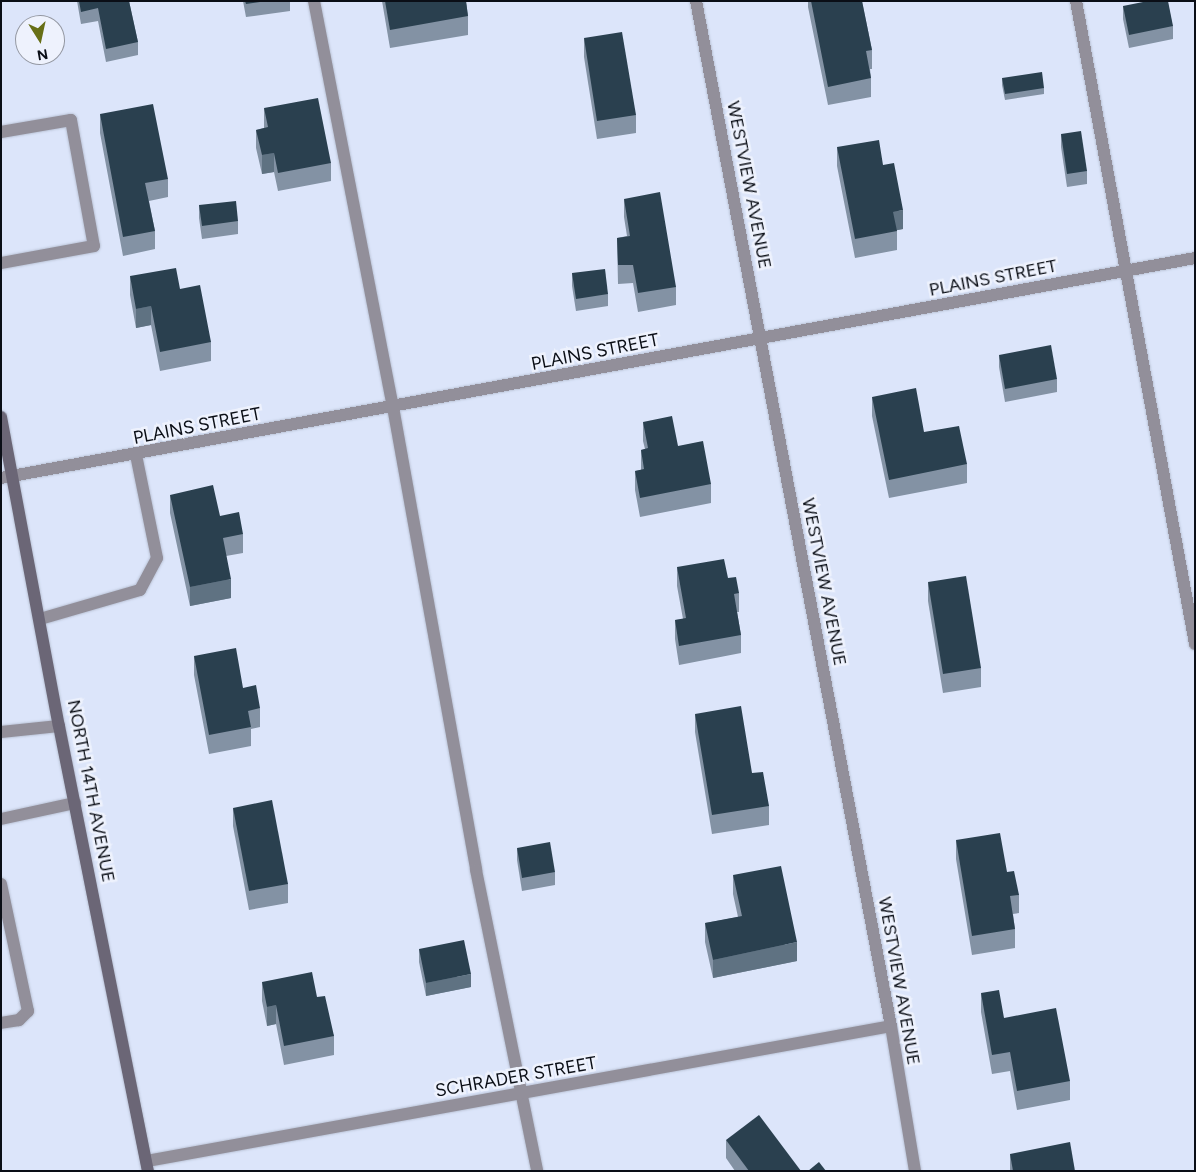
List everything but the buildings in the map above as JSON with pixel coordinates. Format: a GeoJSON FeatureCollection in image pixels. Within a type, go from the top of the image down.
{"type":"FeatureCollection","features":[{"type":"Feature","properties":{"kind":"street"},"geometry":{"type":"LineString","coordinates":[[314,1],[393,407],[476,870],[537,1171]]}},
{"type":"Feature","properties":{"kind":"street","name":"WESTVIEW AVENUE"},"geometry":{"type":"LineString","coordinates":[[696,1],[891,1026],[915,1171]]}},
{"type":"Feature","properties":{"kind":"street"},"geometry":{"type":"LineString","coordinates":[[1076,1],[1195,644]]}},
{"type":"Feature","properties":{"kind":"street"},"geometry":{"type":"LineString","coordinates":[[1,132],[71,120],[94,246],[1,263]]}},
{"type":"Feature","properties":{"kind":"street","name":"PLAINS STREET"},"geometry":{"type":"LineString","coordinates":[[7,478],[1195,258]]}},
{"type":"Feature","properties":{"kind":"street","name":"NORTH 14TH AVENUE"},"geometry":{"type":"LineString","coordinates":[[1,417],[7,478],[40,619],[59,726],[147,1166]]}},
{"type":"Feature","properties":{"kind":"street"},"geometry":{"type":"LineString","coordinates":[[40,619],[140,590],[157,558],[136,455]]}},
{"type":"Feature","properties":{"kind":"street"},"geometry":{"type":"LineString","coordinates":[[1,732],[59,726]]}},
{"type":"Feature","properties":{"kind":"street"},"geometry":{"type":"LineString","coordinates":[[1,819],[75,803]]}},
{"type":"Feature","properties":{"kind":"street"},"geometry":{"type":"LineString","coordinates":[[1,884],[28,1011],[19,1020],[1,1023]]}},
{"type":"Feature","properties":{"kind":"street","name":"SCHRADER STREET"},"geometry":{"type":"LineString","coordinates":[[147,1166],[891,1026]]}}]}
